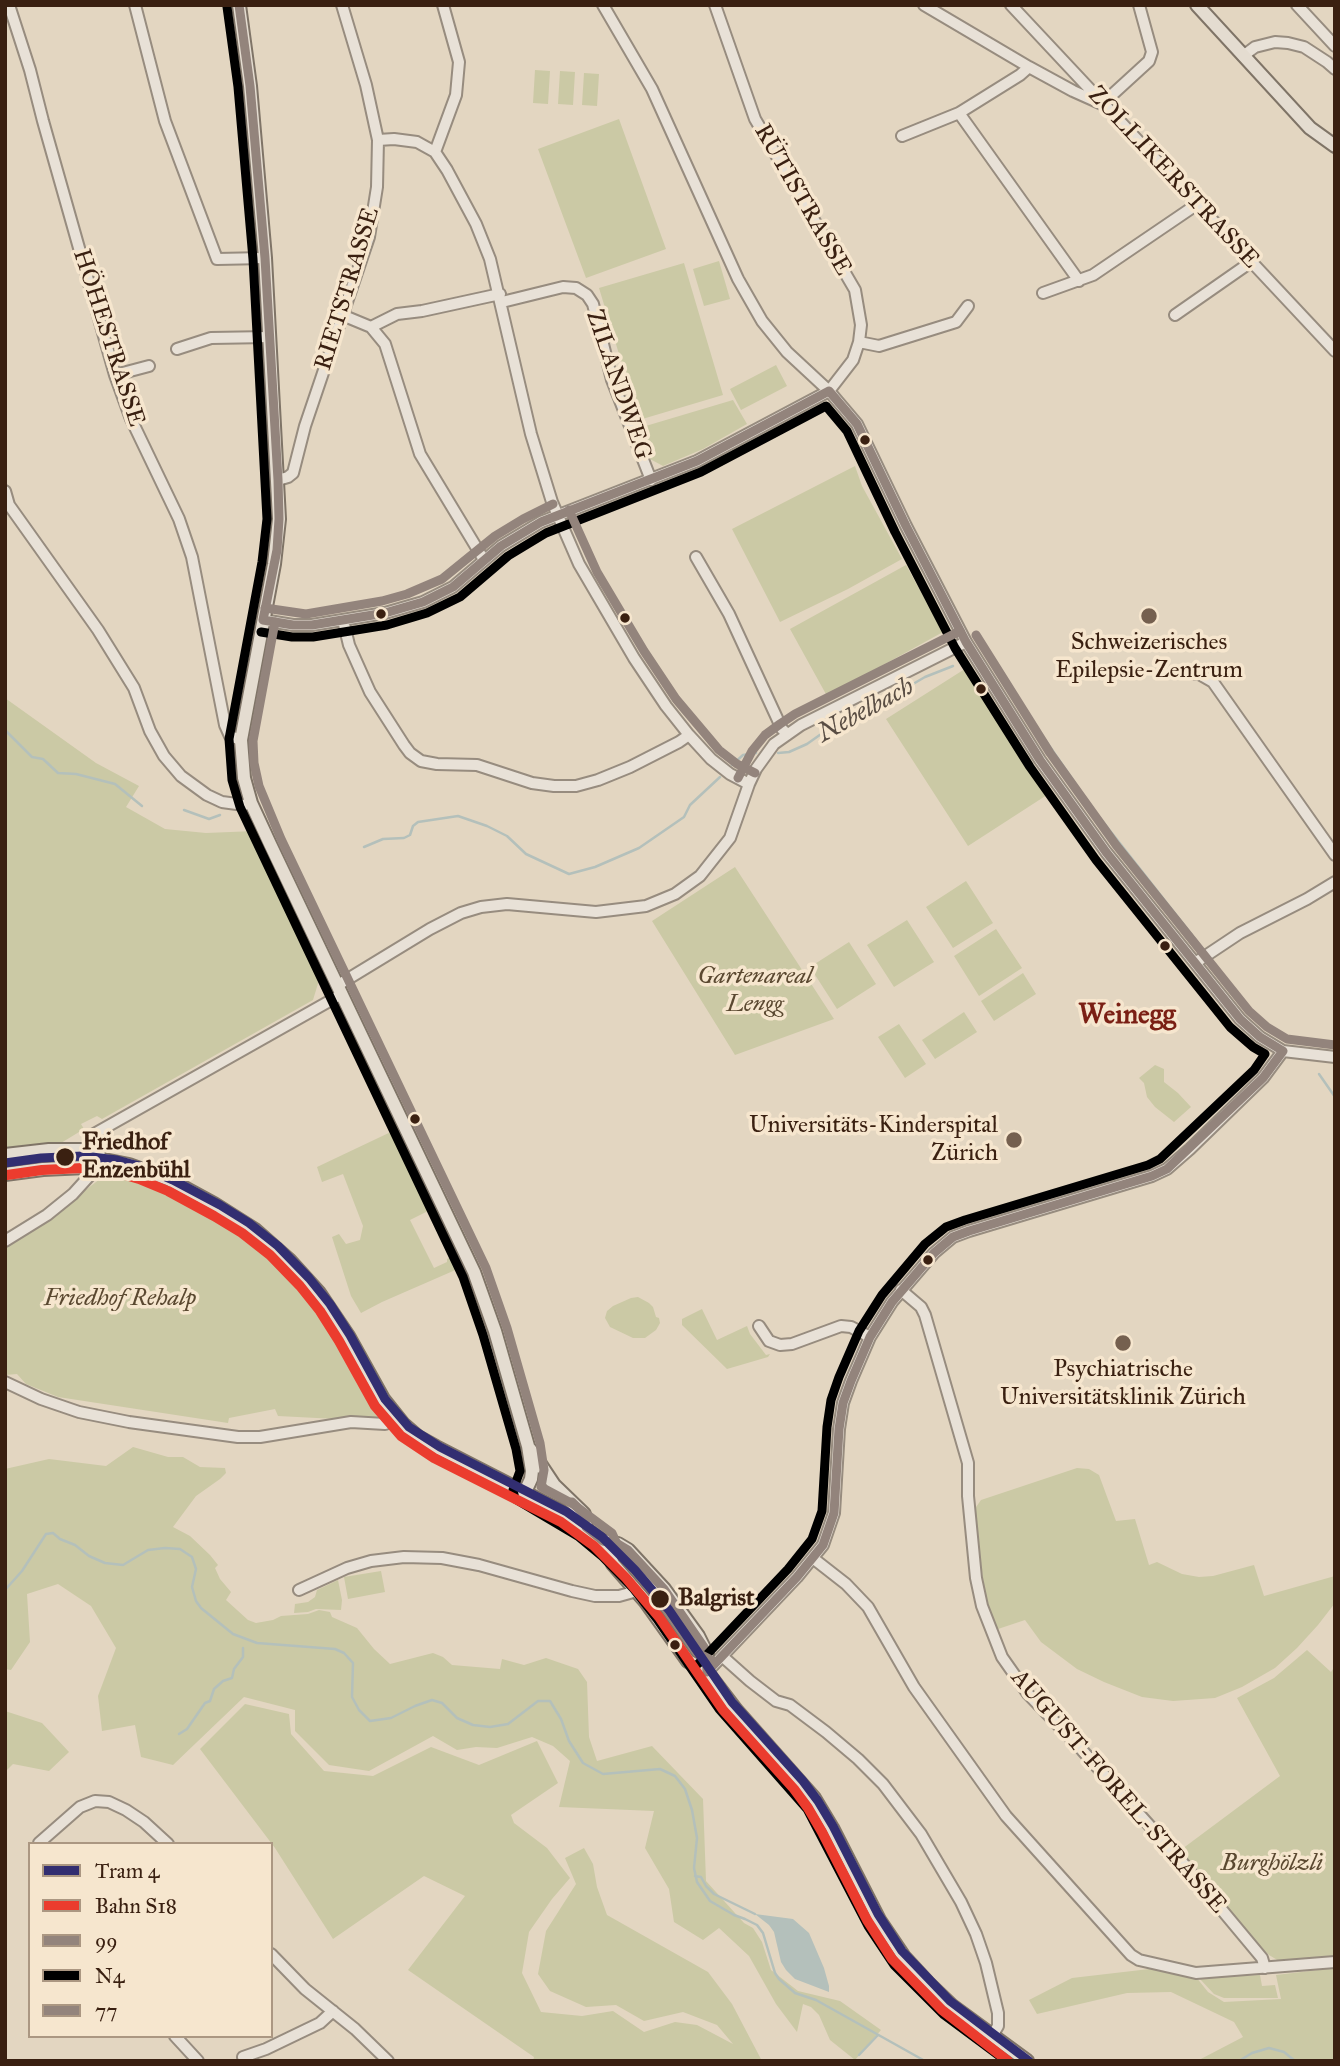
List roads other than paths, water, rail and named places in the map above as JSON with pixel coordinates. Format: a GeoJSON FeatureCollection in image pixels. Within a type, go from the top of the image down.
{"type":"FeatureCollection","features":[{"type":"Feature","properties":{"kind":"main road"},"geometry":{"type":"LineString","coordinates":[[239,5],[250,86],[265,258],[279,519],[276,550],[241,740],[244,778],[251,803],[474,1272],[495,1331],[528,1446],[532,1471],[530,1495]]}},
{"type":"Feature","properties":{"kind":"main road"},"geometry":{"type":"LineString","coordinates":[[1196,5],[1310,128],[1335,146]]}},
{"type":"Feature","properties":{"kind":"main road"},"geometry":{"type":"LineString","coordinates":[[5,1156],[83,1149],[99,1159],[129,1165],[168,1179],[230,1213],[276,1248],[308,1279],[328,1305],[383,1399],[413,1433],[530,1495],[586,1527],[603,1541],[613,1564],[637,1591],[688,1661],[707,1672],[742,1718],[814,1798],[879,1920],[898,1950],[946,2000],[1027,2061]]}},
{"type":"Feature","properties":{"kind":"main road"},"geometry":{"type":"LineString","coordinates":[[5,1174],[86,1167],[99,1159]]}},
{"type":"Feature","properties":{"kind":"main road"},"geometry":{"type":"LineString","coordinates":[[528,1446],[559,1491],[584,1514],[586,1527]]}},
{"type":"Feature","properties":{"kind":"main road"},"geometry":{"type":"LineString","coordinates":[[530,1495],[546,1473]]}},
{"type":"Feature","properties":{"kind":"main road"},"geometry":{"type":"LineString","coordinates":[[603,1541],[618,1544],[628,1550],[664,1589],[706,1650],[707,1672]]}},
{"type":"Feature","properties":{"kind":"street","name":"HÖHESTRASSE"},"geometry":{"type":"LineString","coordinates":[[9,5],[30,70],[115,375],[131,419],[179,519],[192,557],[225,725],[230,736],[241,740]]}},
{"type":"Feature","properties":{"kind":"street"},"geometry":{"type":"LineString","coordinates":[[135,5],[165,121],[217,259],[265,258]]}},
{"type":"Feature","properties":{"kind":"street","name":"RIETSTRASSE"},"geometry":{"type":"LineString","coordinates":[[278,480],[293,473],[305,426],[369,237],[377,187],[378,140],[366,85],[342,5]]}},
{"type":"Feature","properties":{"kind":"street"},"geometry":{"type":"LineString","coordinates":[[435,152],[456,96],[459,62],[443,5]]}},
{"type":"Feature","properties":{"kind":"street"},"geometry":{"type":"LineString","coordinates":[[603,5],[652,89],[738,279],[762,321],[787,352],[829,391],[857,424],[966,642],[1040,761],[1106,852],[1240,1019],[1260,1037],[1283,1051],[1335,1057]]}},
{"type":"Feature","properties":{"kind":"street","name":"RÜTISTRASSE"},"geometry":{"type":"LineString","coordinates":[[715,5],[755,119],[855,290],[861,324],[859,342],[853,360],[829,391]]}},
{"type":"Feature","properties":{"kind":"street"},"geometry":{"type":"LineString","coordinates":[[925,5],[1029,67],[1102,104],[1149,61],[1152,52],[1139,5]]}},
{"type":"Feature","properties":{"kind":"street","name":"ZOLLIKERSTRASSE"},"geometry":{"type":"LineString","coordinates":[[1011,5],[1335,351]]}},
{"type":"Feature","properties":{"kind":"street"},"geometry":{"type":"LineString","coordinates":[[1297,5],[1335,46]]}},
{"type":"Feature","properties":{"kind":"street"},"geometry":{"type":"LineString","coordinates":[[1244,56],[1255,47],[1288,43],[1304,47],[1335,69]]}},
{"type":"Feature","properties":{"kind":"street"},"geometry":{"type":"LineString","coordinates":[[902,136],[959,113],[1029,67]]}},
{"type":"Feature","properties":{"kind":"street"},"geometry":{"type":"LineString","coordinates":[[959,113],[1079,281]]}},
{"type":"Feature","properties":{"kind":"street"},"geometry":{"type":"LineString","coordinates":[[378,140],[417,142],[435,152],[447,170],[491,259],[531,434],[558,515],[579,564],[634,658],[666,706],[718,765],[749,784]]}},
{"type":"Feature","properties":{"kind":"street"},"geometry":{"type":"LineString","coordinates":[[1043,293],[1093,275],[1196,205]]}},
{"type":"Feature","properties":{"kind":"street"},"geometry":{"type":"LineString","coordinates":[[1175,315],[1251,262]]}},
{"type":"Feature","properties":{"kind":"street","name":"ZILANDWEG"},"geometry":{"type":"LineString","coordinates":[[501,298],[563,287],[576,288],[587,295],[593,304],[612,380],[650,480]]}},
{"type":"Feature","properties":{"kind":"street"},"geometry":{"type":"LineString","coordinates":[[372,327],[397,314],[501,298]]}},
{"type":"Feature","properties":{"kind":"street"},"geometry":{"type":"LineString","coordinates":[[859,342],[879,345],[956,322],[968,306]]}},
{"type":"Feature","properties":{"kind":"street"},"geometry":{"type":"LineString","coordinates":[[342,315],[372,327],[385,344],[420,454],[484,560]]}},
{"type":"Feature","properties":{"kind":"street"},"geometry":{"type":"LineString","coordinates":[[177,349],[211,338],[269,337]]}},
{"type":"Feature","properties":{"kind":"street"},"geometry":{"type":"LineString","coordinates":[[115,375],[149,366]]}},
{"type":"Feature","properties":{"kind":"street"},"geometry":{"type":"LineString","coordinates":[[263,621],[300,626],[399,610],[423,602],[453,587],[517,536],[558,515],[697,461],[829,391]]}},
{"type":"Feature","properties":{"kind":"street"},"geometry":{"type":"LineString","coordinates":[[5,491],[7,505],[98,629],[134,688],[150,731],[164,757],[181,776],[207,795],[222,802],[244,805],[251,803]]}},
{"type":"Feature","properties":{"kind":"street"},"geometry":{"type":"LineString","coordinates":[[696,557],[729,614],[782,729],[787,734]]}},
{"type":"Feature","properties":{"kind":"street"},"geometry":{"type":"LineString","coordinates":[[343,620],[349,645],[370,692],[404,746],[421,761],[477,765],[543,785],[576,786],[630,767],[689,735]]}},
{"type":"Feature","properties":{"kind":"street"},"geometry":{"type":"LineString","coordinates":[[5,1241],[47,1216],[73,1195],[92,1173],[99,1159],[100,1146],[94,1133],[340,989],[429,929],[481,907],[507,904],[596,912],[628,910],[675,894],[711,864],[730,838],[749,784],[762,759],[774,744],[801,725],[966,642]]}},
{"type":"Feature","properties":{"kind":"street"},"geometry":{"type":"LineString","coordinates":[[1183,672],[1199,674],[1213,682],[1335,855]]}},
{"type":"Feature","properties":{"kind":"street"},"geometry":{"type":"LineString","coordinates":[[1195,963],[1240,933],[1335,882]]}},
{"type":"Feature","properties":{"kind":"street"},"geometry":{"type":"LineString","coordinates":[[707,1672],[814,1559],[829,1532],[834,1513],[843,1403],[856,1368],[870,1337],[901,1290],[934,1253],[953,1237],[1167,1170],[1263,1078],[1283,1051]]}},
{"type":"Feature","properties":{"kind":"street","name":"AUGUST-FOREL-STRASSE"},"geometry":{"type":"LineString","coordinates":[[901,1290],[922,1307],[968,1463],[968,1496],[976,1578],[982,1606],[1002,1657],[1028,1694],[1182,1862],[1262,1958],[1265,1968]]}},
{"type":"Feature","properties":{"kind":"street"},"geometry":{"type":"LineString","coordinates":[[759,1326],[769,1341],[780,1345],[792,1345],[841,1326],[851,1327],[870,1337]]}},
{"type":"Feature","properties":{"kind":"street"},"geometry":{"type":"LineString","coordinates":[[5,1382],[41,1399],[79,1412],[129,1422],[238,1437],[260,1437],[351,1422],[386,1424],[398,1419]]}},
{"type":"Feature","properties":{"kind":"street"},"geometry":{"type":"LineString","coordinates":[[299,1590],[347,1568],[371,1561],[404,1557],[442,1558],[479,1565],[595,1596],[619,1596],[637,1591]]}},
{"type":"Feature","properties":{"kind":"street"},"geometry":{"type":"LineString","coordinates":[[814,1559],[846,1584],[868,1607],[919,1696],[1006,1816],[1123,1947],[1139,1960],[1196,1973],[1335,1962]]}},
{"type":"Feature","properties":{"kind":"street"},"geometry":{"type":"LineString","coordinates":[[722,1656],[776,1701],[790,1705],[858,1759],[883,1784],[921,1835],[961,1902],[976,1934],[998,2013],[998,2026],[992,2036]]}},
{"type":"Feature","properties":{"kind":"street"},"geometry":{"type":"LineString","coordinates":[[40,1842],[80,1807],[94,1801],[102,1801],[126,1810],[166,1842]]}},
{"type":"Feature","properties":{"kind":"street"},"geometry":{"type":"LineString","coordinates":[[273,1956],[305,1989],[373,2045],[388,2061]]}},
{"type":"Feature","properties":{"kind":"street"},"geometry":{"type":"LineString","coordinates":[[243,2057],[267,2049],[320,2023],[333,2011]]}},
{"type":"Feature","properties":{"kind":"street"},"geometry":{"type":"LineString","coordinates":[[177,2038],[198,2061]]}},
{"type":"Feature","properties":{"kind":"waterway","name":"Nebelbach"},"geometry":{"type":"LineString","coordinates":[[993,657],[1029,715]]}},
{"type":"Feature","properties":{"kind":"waterway","name":"Nebelbach"},"geometry":{"type":"LineString","coordinates":[[778,753],[789,752],[807,744],[848,715],[884,701],[925,677],[953,666]]}},
{"type":"Feature","properties":{"kind":"waterway","name":"Nebelbach"},"geometry":{"type":"LineString","coordinates":[[1037,728],[1093,809]]}},
{"type":"Feature","properties":{"kind":"waterway","name":"Nebelbach"},"geometry":{"type":"LineString","coordinates":[[5,730],[32,757],[43,759],[58,773],[76,774],[115,784],[142,806]]}},
{"type":"Feature","properties":{"kind":"waterway","name":"Nebelbach"},"geometry":{"type":"LineString","coordinates":[[732,765],[743,755],[756,753]]}},
{"type":"Feature","properties":{"kind":"waterway","name":"Nebelbach"},"geometry":{"type":"LineString","coordinates":[[364,847],[383,839],[404,838],[410,835],[413,826],[418,822],[458,816],[507,836],[526,854],[569,874],[595,867],[639,848],[684,817],[690,805],[720,777]]}},
{"type":"Feature","properties":{"kind":"waterway","name":"Nebelbach"},"geometry":{"type":"LineString","coordinates":[[184,810],[209,819],[220,815]]}},
{"type":"Feature","properties":{"kind":"waterway","name":"Nebelbach"},"geometry":{"type":"LineString","coordinates":[[1100,818],[1199,944]]}},
{"type":"Feature","properties":{"kind":"waterway","name":"Nebelbach"},"geometry":{"type":"LineString","coordinates":[[1319,1074],[1335,1097]]}},
{"type":"Feature","properties":{"kind":"waterway"},"geometry":{"type":"LineString","coordinates":[[5,1590],[22,1571],[46,1534],[53,1533],[105,1563],[123,1565],[148,1550],[180,1549],[192,1557],[196,1569],[192,1587],[196,1601],[233,1634],[257,1643],[335,1649],[344,1653],[353,1663],[352,1697],[359,1710],[370,1721],[391,1718],[432,1700],[442,1703],[457,1718],[473,1725],[490,1727],[508,1724],[538,1701],[550,1701],[583,1763],[603,1774],[660,1769],[675,1776],[685,1789],[692,1810],[697,1838],[694,1868],[697,1882],[710,1901],[757,1925],[763,1933],[779,1979],[795,1993],[816,2000],[925,2061]]}},
{"type":"Feature","properties":{"kind":"waterway"},"geometry":{"type":"LineString","coordinates":[[179,1734],[187,1729],[205,1703],[210,1701],[214,1689],[223,1681],[232,1678],[234,1669],[243,1657],[243,1648]]}},
{"type":"Feature","properties":{"kind":"waterway"},"geometry":{"type":"LineString","coordinates":[[695,1876],[701,1877],[714,1894],[755,1914]]}},
{"type":"Feature","properties":{"kind":"waterway"},"geometry":{"type":"LineString","coordinates":[[859,2055],[878,2035]]}},
{"type":"Feature","properties":{"kind":"waterway"},"geometry":{"type":"LineString","coordinates":[[1239,2061],[1252,2053],[1269,2048],[1284,2052],[1295,2061]]}},
{"type":"Feature","properties":{"kind":"tram line","name":"4"},"geometry":{"type":"LineString","coordinates":[[5,1163],[83,1156],[117,1160],[143,1167],[220,1205],[278,1246],[330,1304],[385,1399],[409,1427],[440,1447],[567,1512],[602,1537],[635,1570],[669,1610],[732,1702],[818,1801],[878,1914],[902,1951],[950,2001],[1029,2061]]}},
{"type":"Feature","properties":{"kind":"rail line","name":"S18"},"geometry":{"type":"LineString","coordinates":[[7,1175],[83,1168],[115,1172],[139,1179],[214,1216],[270,1255],[320,1311],[375,1406],[401,1436],[434,1458],[561,1522],[594,1546],[626,1578],[659,1617],[723,1710],[808,1808],[867,1920],[892,1959],[942,2010],[1008,2061]]}},
{"type":"Feature","properties":{"kind":"place","name":"Schweizerisches Epilepsie-Zentrum"},"geometry":{"type":"Point","coordinates":[1149,616]}},
{"type":"Feature","properties":{"kind":"place","name":"Universitäts-Kinderspital Zürich"},"geometry":{"type":"Point","coordinates":[1014,1140]}},
{"type":"Feature","properties":{"kind":"place","name":"Friedhof Enzenbühl"},"geometry":{"type":"Point","coordinates":[65,1157]}},
{"type":"Feature","properties":{"kind":"place","name":"Psychiatrische Universitätsklinik Zürich"},"geometry":{"type":"Point","coordinates":[1123,1343]}},
{"type":"Feature","properties":{"kind":"place","name":"Balgrist"},"geometry":{"type":"Point","coordinates":[660,1599]}},
{"type":"Feature","properties":{"kind":"district","name":"Weinegg"},"geometry":{"type":"Point","coordinates":[1127,1016]}},
{"type":"Feature","properties":{"kind":"park label","name":"Gartenareal Lengg"},"geometry":{"type":"Point","coordinates":[755,991]}},
{"type":"Feature","properties":{"kind":"park label","name":"Friedhof Rehalp"},"geometry":{"type":"Point","coordinates":[120,1299]}},
{"type":"Feature","properties":{"kind":"park label","name":"Burghölzli"},"geometry":{"type":"Point","coordinates":[1272,1864]}}]}
